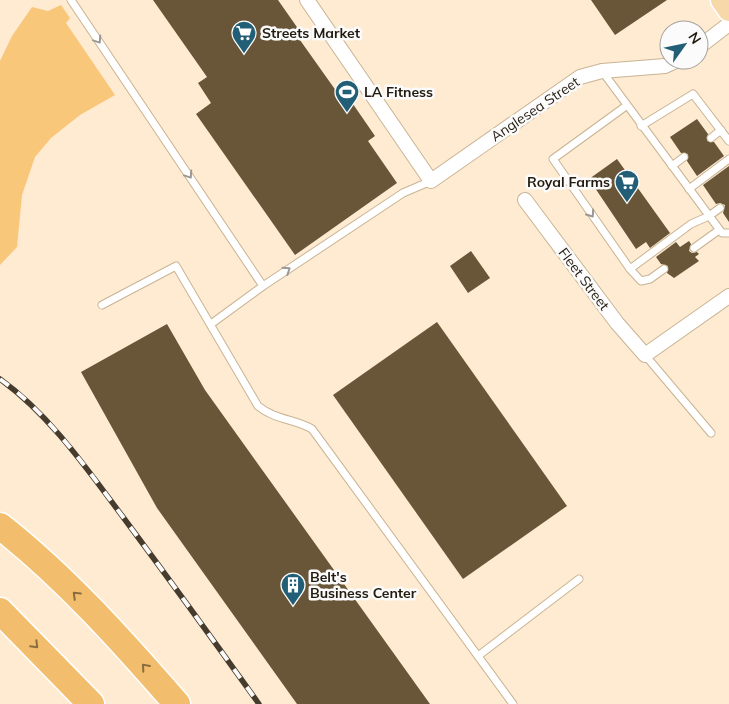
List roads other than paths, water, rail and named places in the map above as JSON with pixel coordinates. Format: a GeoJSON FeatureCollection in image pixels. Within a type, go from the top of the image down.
{"type":"FeatureCollection","features":[{"type":"Feature","properties":{"kind":"highway"},"geometry":{"type":"LineString","coordinates":[[0,526],[33,552],[111,629],[177,704]]}},
{"type":"Feature","properties":{"kind":"highway"},"geometry":{"type":"LineString","coordinates":[[0,611],[92,704]]}},
{"type":"Feature","properties":{"kind":"main road"},"geometry":{"type":"LineString","coordinates":[[722,0],[729,10]]}},
{"type":"Feature","properties":{"kind":"street"},"geometry":{"type":"LineString","coordinates":[[307,0],[431,181]]}},
{"type":"Feature","properties":{"kind":"street"},"geometry":{"type":"LineString","coordinates":[[709,39],[729,24]]}},
{"type":"Feature","properties":{"kind":"street","name":"Anglesea Street"},"geometry":{"type":"LineString","coordinates":[[431,181],[570,83],[602,71],[659,66]]}},
{"type":"Feature","properties":{"kind":"street","name":"Fleet Street"},"geometry":{"type":"LineString","coordinates":[[525,200],[617,323],[645,355]]}},
{"type":"Feature","properties":{"kind":"street"},"geometry":{"type":"LineString","coordinates":[[645,355],[729,296]]}},
{"type":"Feature","properties":{"kind":"lane"},"geometry":{"type":"LineString","coordinates":[[71,0],[263,286]]}},
{"type":"Feature","properties":{"kind":"lane"},"geometry":{"type":"LineString","coordinates":[[602,71],[719,230],[722,233],[729,234]]}},
{"type":"Feature","properties":{"kind":"lane"},"geometry":{"type":"LineString","coordinates":[[641,126],[693,94],[729,141]]}},
{"type":"Feature","properties":{"kind":"lane"},"geometry":{"type":"LineString","coordinates":[[626,106],[553,159],[630,269],[641,281],[650,279],[664,269]]}},
{"type":"Feature","properties":{"kind":"lane"},"geometry":{"type":"LineString","coordinates":[[710,138],[721,130]]}},
{"type":"Feature","properties":{"kind":"lane"},"geometry":{"type":"LineString","coordinates":[[672,166],[684,157]]}},
{"type":"Feature","properties":{"kind":"lane"},"geometry":{"type":"LineString","coordinates":[[689,189],[729,159]]}},
{"type":"Feature","properties":{"kind":"lane"},"geometry":{"type":"LineString","coordinates":[[211,324],[263,286],[403,193],[431,181]]}},
{"type":"Feature","properties":{"kind":"lane"},"geometry":{"type":"LineString","coordinates":[[630,269],[691,224],[709,216],[720,208]]}},
{"type":"Feature","properties":{"kind":"lane"},"geometry":{"type":"LineString","coordinates":[[694,248],[719,230]]}},
{"type":"Feature","properties":{"kind":"lane"},"geometry":{"type":"LineString","coordinates":[[102,304],[176,266],[258,406],[268,414],[303,424],[312,429],[513,704]]}},
{"type":"Feature","properties":{"kind":"lane"},"geometry":{"type":"LineString","coordinates":[[645,355],[711,433]]}},
{"type":"Feature","properties":{"kind":"lane"},"geometry":{"type":"LineString","coordinates":[[478,656],[579,579]]}},
{"type":"Feature","properties":{"kind":"railway"},"geometry":{"type":"LineString","coordinates":[[0,379],[35,409],[67,444],[259,704]]}},
{"type":"Feature","properties":{"kind":"place","name":"Streets Market"},"geometry":{"type":"Point","coordinates":[244,54]}},
{"type":"Feature","properties":{"kind":"place","name":"LA Fitness"},"geometry":{"type":"Point","coordinates":[347,113]}},
{"type":"Feature","properties":{"kind":"place","name":"Royal Farms"},"geometry":{"type":"Point","coordinates":[627,203]}},
{"type":"Feature","properties":{"kind":"place","name":"Belt's Business Center"},"geometry":{"type":"Point","coordinates":[293,606]}}]}
